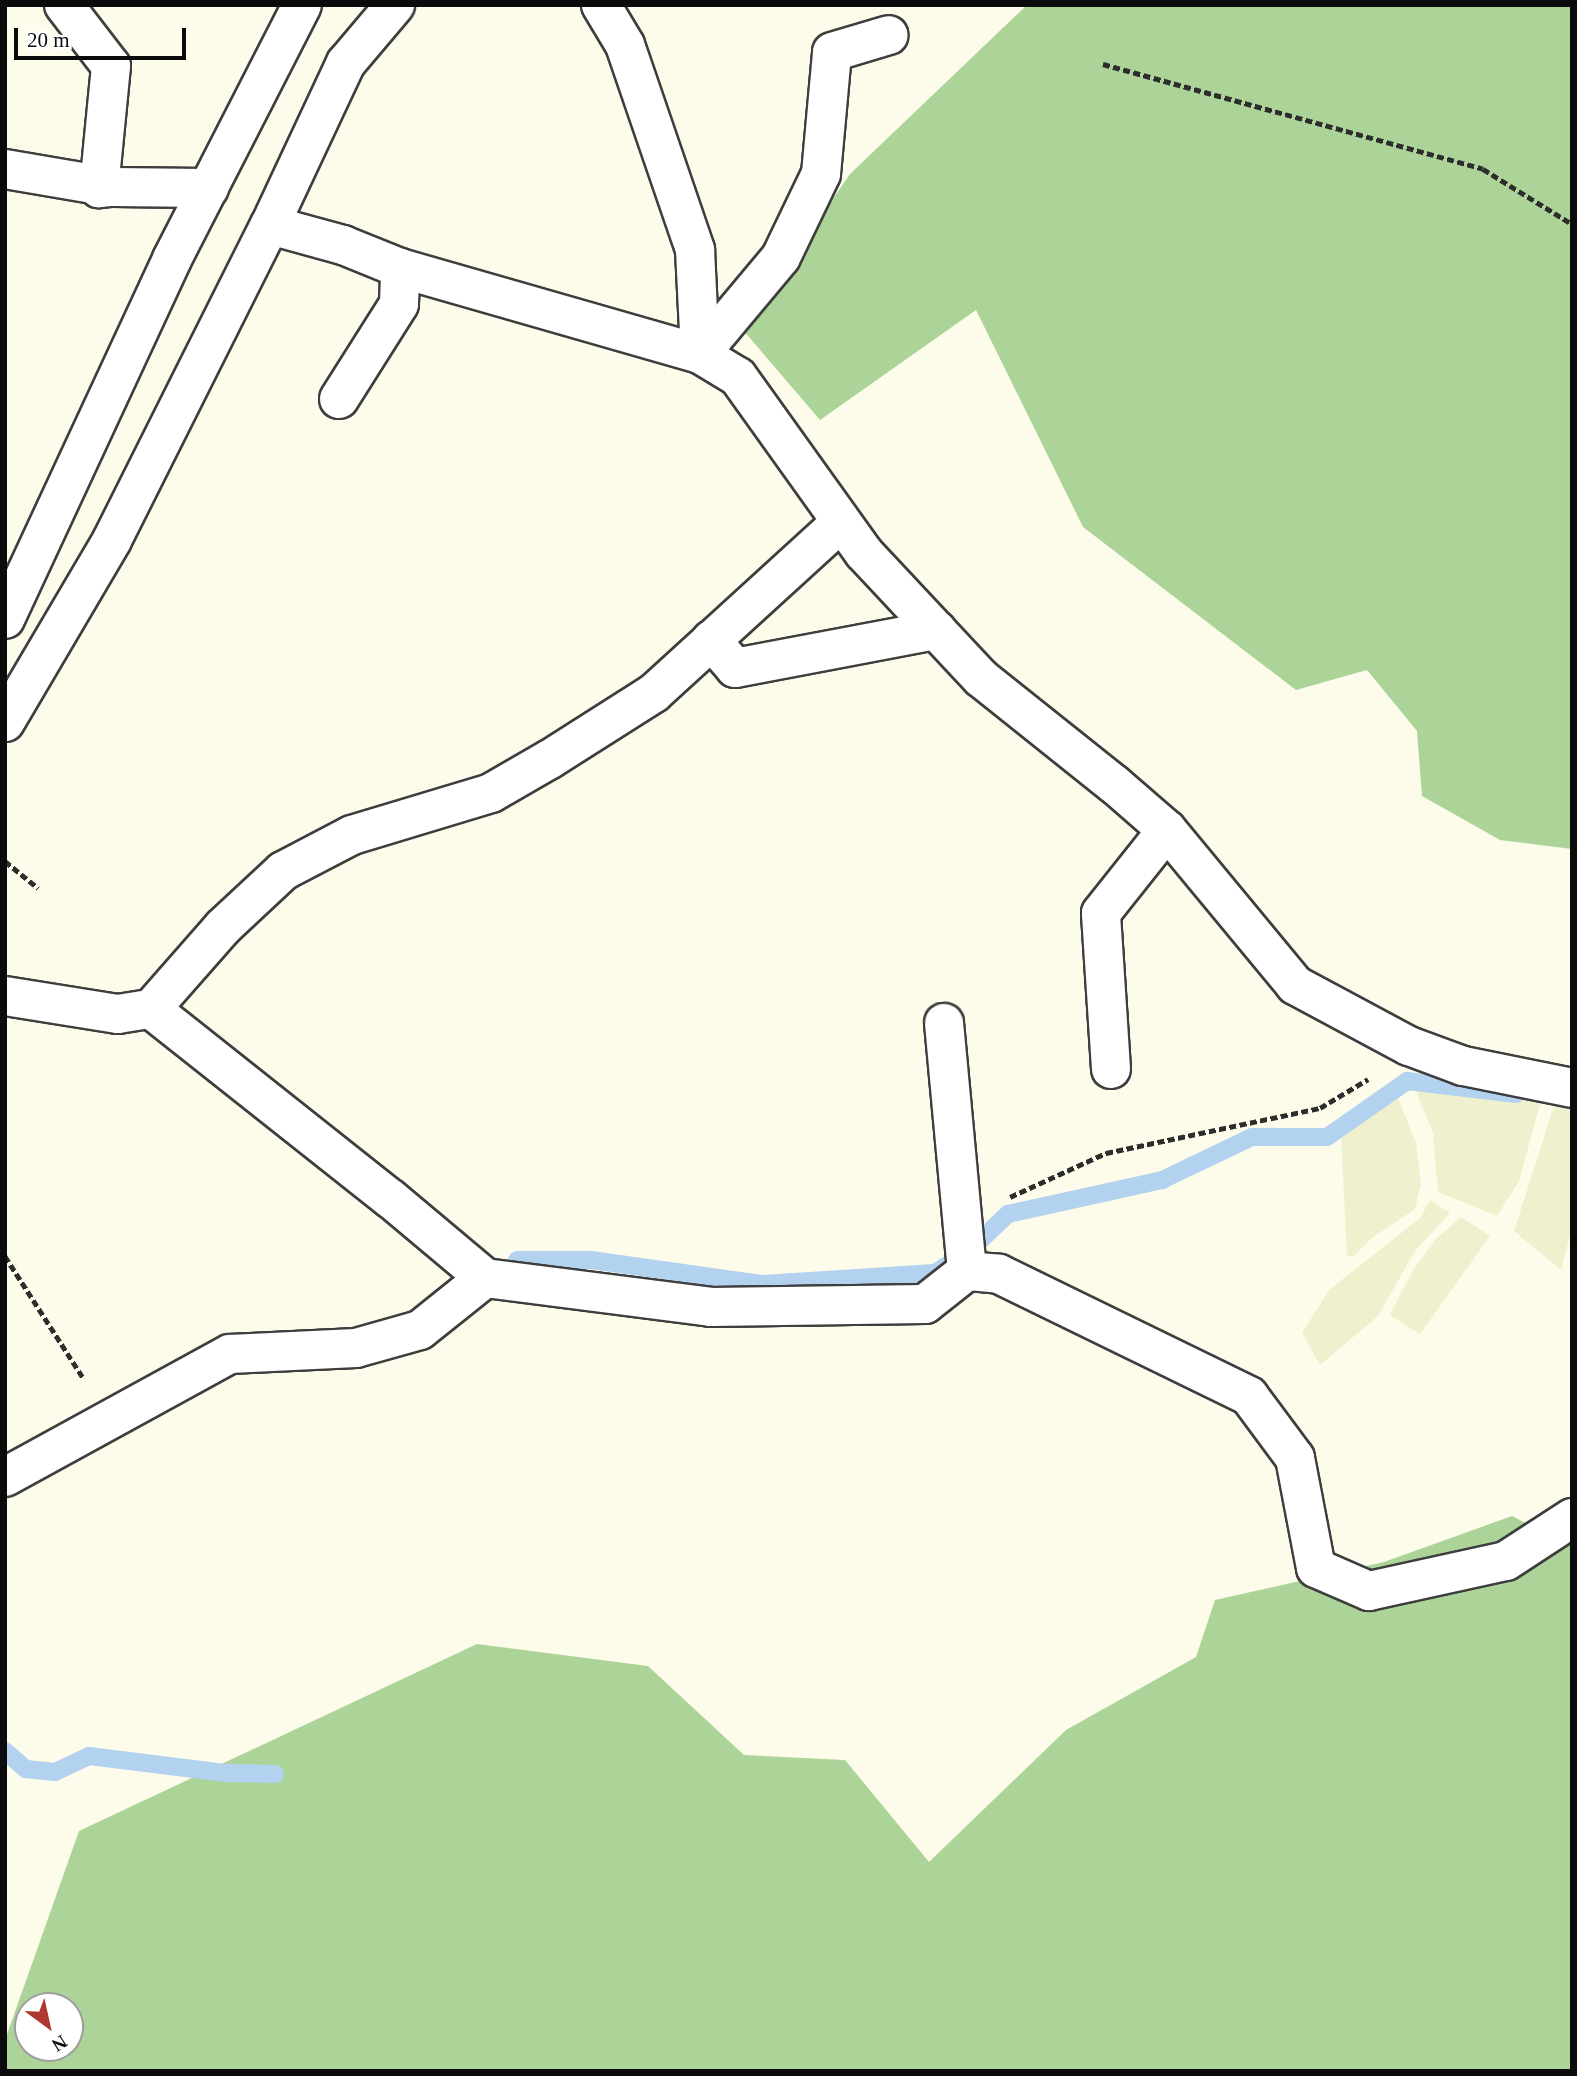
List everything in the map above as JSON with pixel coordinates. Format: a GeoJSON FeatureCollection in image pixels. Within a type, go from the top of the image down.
{"type":"FeatureCollection","features":[{"type":"Feature","properties":{"kind":"street"},"geometry":{"type":"LineString","coordinates":[[64,5],[111,66],[99,188],[209,188]]}},
{"type":"Feature","properties":{"kind":"street"},"geometry":{"type":"LineString","coordinates":[[5,619],[172,259],[302,5]]}},
{"type":"Feature","properties":{"kind":"street"},"geometry":{"type":"LineString","coordinates":[[5,722],[112,540],[270,225],[346,63],[396,5]]}},
{"type":"Feature","properties":{"kind":"street"},"geometry":{"type":"LineString","coordinates":[[601,5],[625,45],[695,250],[700,354]]}},
{"type":"Feature","properties":{"kind":"street"},"geometry":{"type":"LineString","coordinates":[[700,354],[780,257],[821,174],[832,52],[889,35]]}},
{"type":"Feature","properties":{"kind":"street"},"geometry":{"type":"LineString","coordinates":[[5,169],[110,187]]}},
{"type":"Feature","properties":{"kind":"street"},"geometry":{"type":"LineString","coordinates":[[270,225],[344,244],[400,268],[700,354],[738,377],[840,523],[936,630],[981,678],[1167,830],[1295,985],[1409,1046],[1462,1066],[1572,1088]]}},
{"type":"Feature","properties":{"kind":"street"},"geometry":{"type":"LineString","coordinates":[[339,399],[399,304],[400,268]]}},
{"type":"Feature","properties":{"kind":"street"},"geometry":{"type":"LineString","coordinates":[[5,996],[118,1014],[151,1009],[223,927],[283,871],[352,835],[491,793],[654,694],[840,523]]}},
{"type":"Feature","properties":{"kind":"street"},"geometry":{"type":"LineString","coordinates":[[711,640],[735,668],[936,630]]}},
{"type":"Feature","properties":{"kind":"street"},"geometry":{"type":"LineString","coordinates":[[1111,1069],[1101,913],[1167,830]]}},
{"type":"Feature","properties":{"kind":"street"},"geometry":{"type":"LineString","coordinates":[[151,1009],[391,1199],[485,1278],[712,1307],[925,1304],[966,1252],[944,1023]]}},
{"type":"Feature","properties":{"kind":"street"},"geometry":{"type":"LineString","coordinates":[[966,1252],[999,1274],[1249,1396],[1295,1458],[1316,1567],[1369,1591],[1506,1561],[1572,1518]]}},
{"type":"Feature","properties":{"kind":"street"},"geometry":{"type":"LineString","coordinates":[[5,1477],[230,1354],[356,1348],[420,1330],[485,1278]]}},
{"type":"Feature","properties":{"kind":"path"},"geometry":{"type":"LineString","coordinates":[[1103,64],[1483,169],[1572,225]]}},
{"type":"Feature","properties":{"kind":"path"},"geometry":{"type":"LineString","coordinates":[[5,861],[38,888]]}},
{"type":"Feature","properties":{"kind":"path"},"geometry":{"type":"LineString","coordinates":[[966,1252],[1008,1199],[1106,1153],[1320,1108],[1385,1069],[1409,1046]]}},
{"type":"Feature","properties":{"kind":"path"},"geometry":{"type":"LineString","coordinates":[[5,1256],[110,1420]]}},
{"type":"Feature","properties":{"kind":"green space"},"geometry":{"type":"Polygon","coordinates":[[[1027,5],[1572,5],[1572,849],[1500,840],[1422,796],[1417,731],[1367,670],[1296,690],[1083,527],[976,310],[820,420],[743,330],[850,174],[1027,5]]]}},
{"type":"Feature","properties":{"kind":"green space"},"geometry":{"type":"Polygon","coordinates":[[[1441,1072],[1542,1097],[1519,1181],[1497,1216],[1438,1192],[1433,1133],[1415,1089],[1441,1072]]]}},
{"type":"Feature","properties":{"kind":"green space"},"geometry":{"type":"Polygon","coordinates":[[[1559,1090],[1572,1092],[1572,1227],[1561,1270],[1514,1231],[1559,1090]]]}},
{"type":"Feature","properties":{"kind":"green space"},"geometry":{"type":"Polygon","coordinates":[[[1398,1098],[1416,1143],[1421,1183],[1415,1209],[1372,1238],[1353,1257],[1347,1255],[1341,1138],[1398,1098]]]}},
{"type":"Feature","properties":{"kind":"green space"},"geometry":{"type":"Polygon","coordinates":[[[1430,1200],[1450,1213],[1415,1251],[1378,1316],[1320,1365],[1302,1333],[1329,1290],[1420,1218],[1430,1200]]]}},
{"type":"Feature","properties":{"kind":"green space"},"geometry":{"type":"Polygon","coordinates":[[[1461,1217],[1490,1236],[1420,1334],[1390,1315],[1413,1270],[1436,1239],[1461,1217]]]}},
{"type":"Feature","properties":{"kind":"green space"},"geometry":{"type":"Polygon","coordinates":[[[1512,1516],[1572,1547],[1572,2071],[5,2071],[5,2040],[14,2015],[14,2062],[84,2062],[84,1992],[22,1992],[79,1831],[477,1644],[648,1666],[744,1755],[845,1760],[929,1862],[1066,1730],[1196,1657],[1215,1600],[1384,1562],[1512,1516]]]}},
{"type":"Feature","properties":{"kind":"waterway"},"geometry":{"type":"LineString","coordinates":[[517,1260],[591,1260],[761,1284],[935,1273],[969,1251],[1008,1214],[1162,1180],[1252,1137],[1327,1137],[1407,1081],[1516,1094]]}},
{"type":"Feature","properties":{"kind":"waterway"},"geometry":{"type":"LineString","coordinates":[[5,1751],[26,1769],[55,1772],[89,1756],[225,1773],[275,1774]]}}]}
